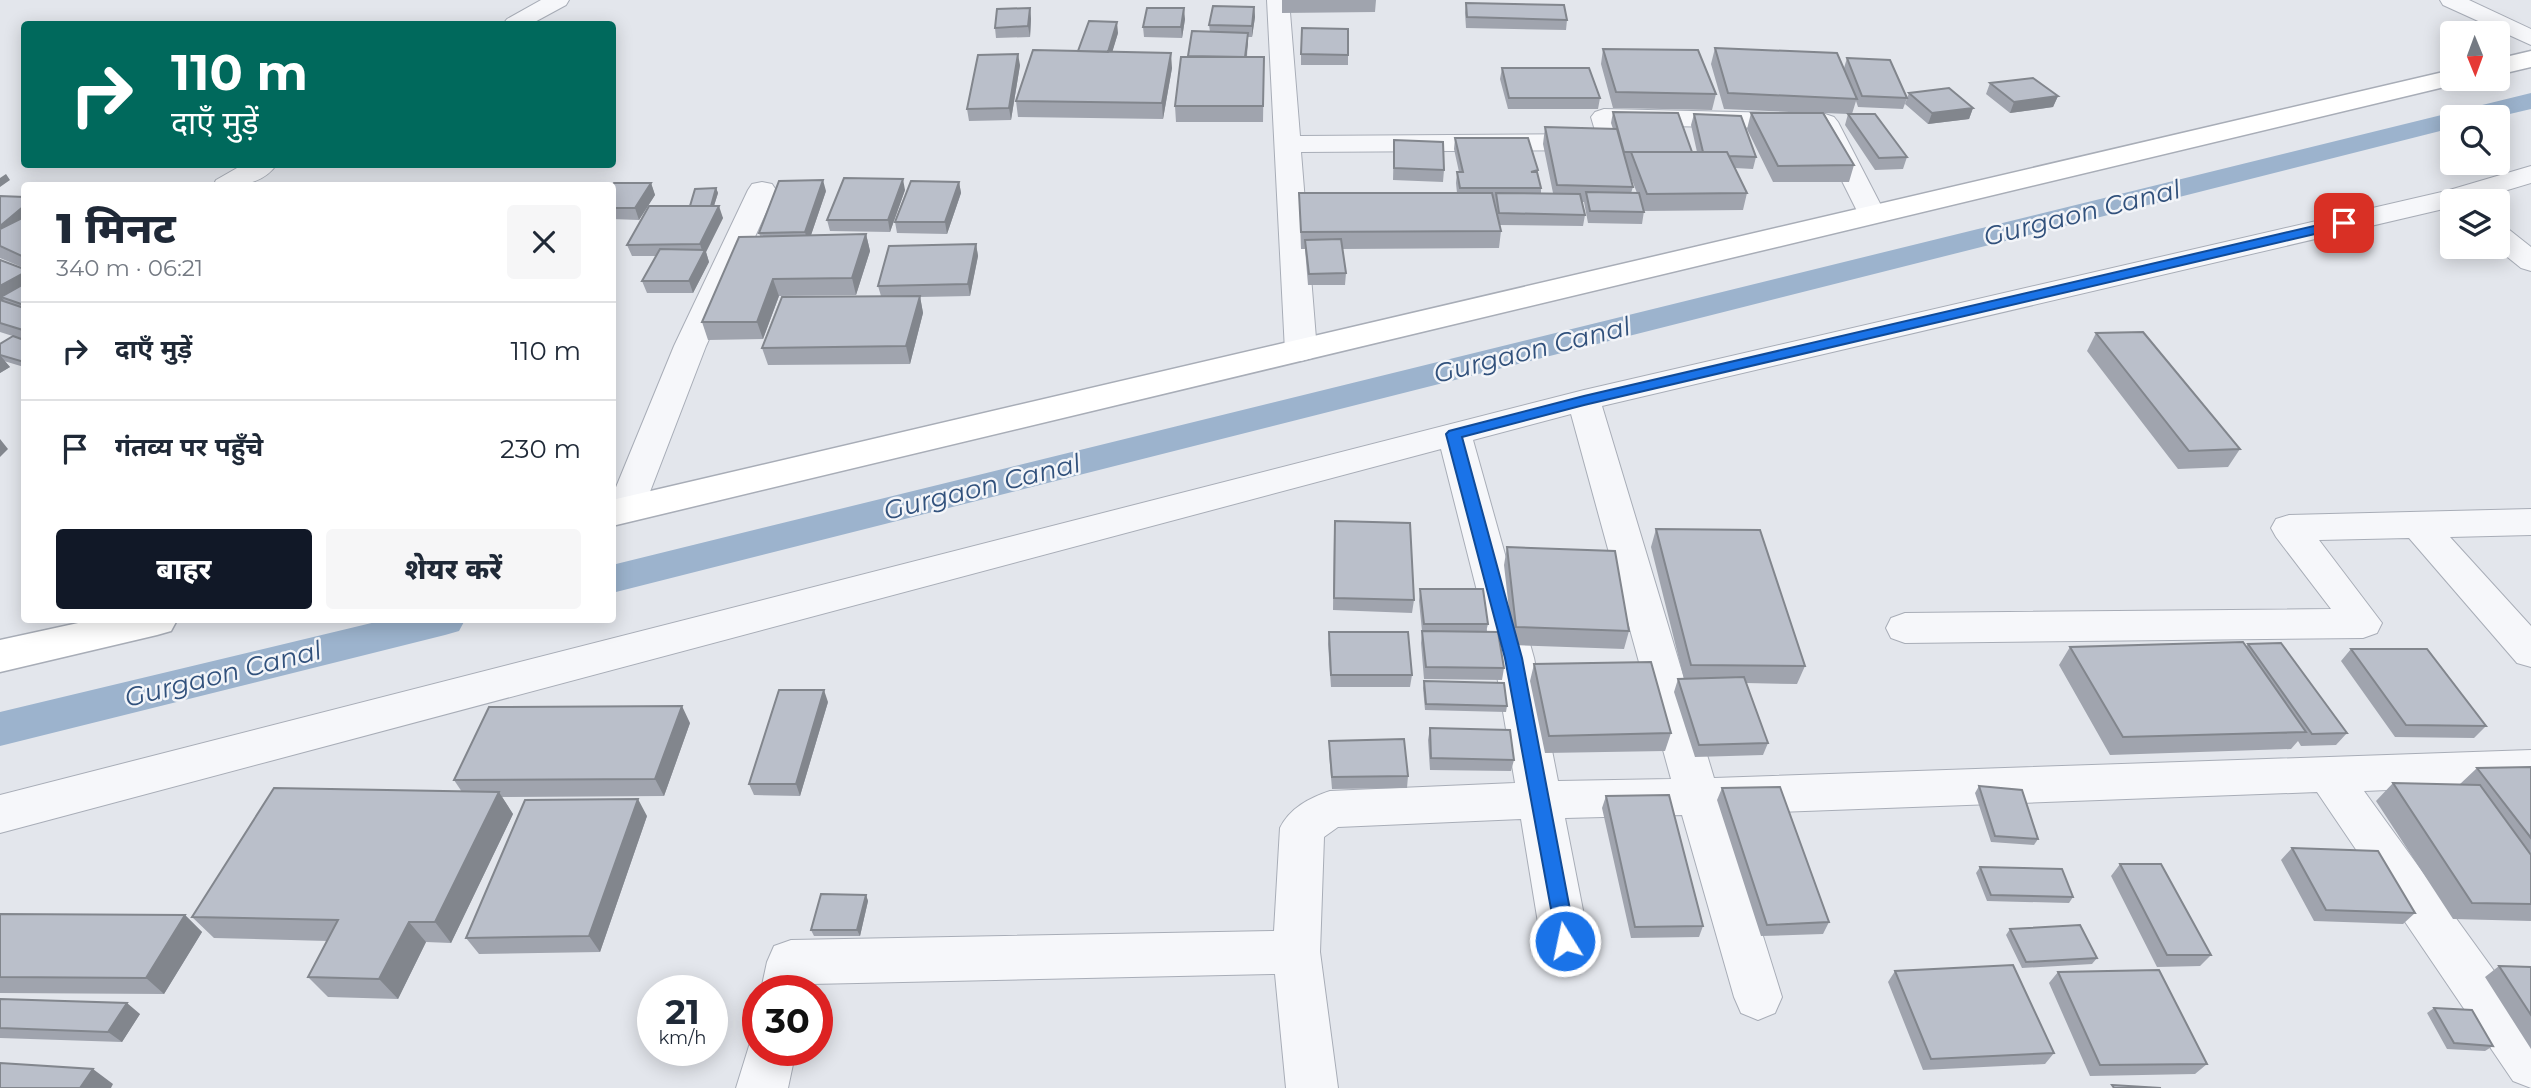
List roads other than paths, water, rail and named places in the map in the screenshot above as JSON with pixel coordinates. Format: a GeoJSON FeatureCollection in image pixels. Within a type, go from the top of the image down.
{"type":"FeatureCollection","features":[{"type":"Feature","properties":{"kind":"street"},"geometry":{"type":"LineString","coordinates":[[520,21],[558,0]]}},
{"type":"Feature","properties":{"kind":"street"},"geometry":{"type":"LineString","coordinates":[[1278,0],[1301,351]]}},
{"type":"Feature","properties":{"kind":"street"},"geometry":{"type":"LineString","coordinates":[[2451,0],[2531,38]]}},
{"type":"Feature","properties":{"kind":"street"},"geometry":{"type":"LineString","coordinates":[[2510,64],[2531,59]]}},
{"type":"Feature","properties":{"kind":"street"},"geometry":{"type":"LineString","coordinates":[[619,511],[2440,81]]}},
{"type":"Feature","properties":{"kind":"street"},"geometry":{"type":"LineString","coordinates":[[1287,144],[1611,142],[1605,117],[1825,122],[1872,215]]}},
{"type":"Feature","properties":{"kind":"street"},"geometry":{"type":"LineString","coordinates":[[233,182],[257,168]]}},
{"type":"Feature","properties":{"kind":"street"},"geometry":{"type":"LineString","coordinates":[[2487,189],[2531,174]]}},
{"type":"Feature","properties":{"kind":"street"},"geometry":{"type":"LineString","coordinates":[[619,511],[690,346],[762,190]]}},
{"type":"Feature","properties":{"kind":"street"},"geometry":{"type":"LineString","coordinates":[[0,814],[1584,400],[2440,203]]}},
{"type":"Feature","properties":{"kind":"street"},"geometry":{"type":"LineString","coordinates":[[2510,245],[2531,262]]}},
{"type":"Feature","properties":{"kind":"street"},"geometry":{"type":"LineString","coordinates":[[1584,400],[1758,997]]}},
{"type":"Feature","properties":{"kind":"street"},"geometry":{"type":"LineString","coordinates":[[1454,434],[1514,658],[1565,941]]}},
{"type":"Feature","properties":{"kind":"street"},"geometry":{"type":"LineString","coordinates":[[1905,628],[2363,623],[2289,527],[2531,522]]}},
{"type":"Feature","properties":{"kind":"street"},"geometry":{"type":"LineString","coordinates":[[2419,525],[2531,652]]}},
{"type":"Feature","properties":{"kind":"street"},"geometry":{"type":"LineString","coordinates":[[0,656],[144,623]]}},
{"type":"Feature","properties":{"kind":"street"},"geometry":{"type":"LineString","coordinates":[[1312,1088],[1296,952],[1302,828],[1330,809],[2530,768]]}},
{"type":"Feature","properties":{"kind":"street"},"geometry":{"type":"LineString","coordinates":[[2327,773],[2531,1064]]}},
{"type":"Feature","properties":{"kind":"street"},"geometry":{"type":"LineString","coordinates":[[788,975],[791,961],[1296,952]]}},
{"type":"Feature","properties":{"kind":"street"},"geometry":{"type":"LineString","coordinates":[[762,1088],[767,1066]]}},
{"type":"Feature","properties":{"kind":"waterway","name":"Gurgaon Canal"},"geometry":{"type":"LineString","coordinates":[[2510,106],[2531,101]]}},
{"type":"Feature","properties":{"kind":"waterway","name":"Gurgaon Canal"},"geometry":{"type":"LineString","coordinates":[[616,578],[2440,123]]}},
{"type":"Feature","properties":{"kind":"waterway","name":"Gurgaon Canal"},"geometry":{"type":"LineString","coordinates":[[0,729],[433,623]]}}]}
